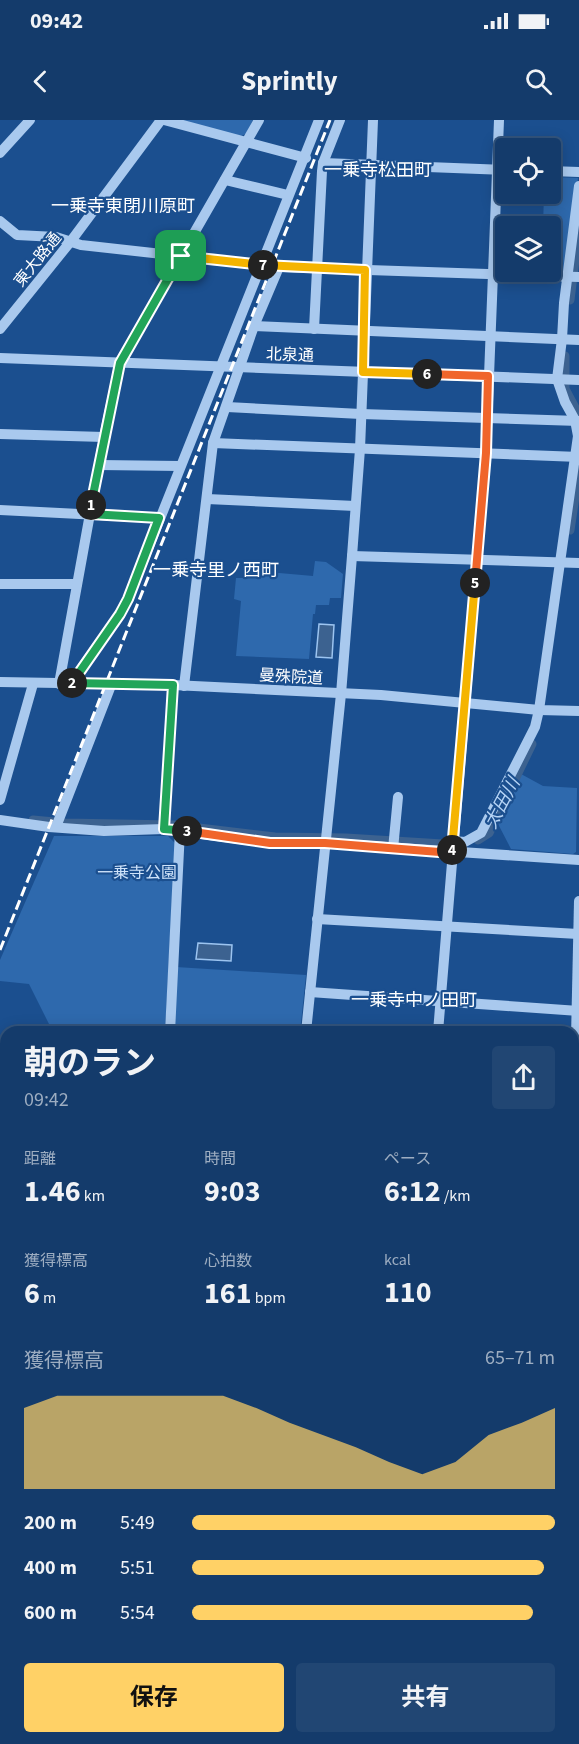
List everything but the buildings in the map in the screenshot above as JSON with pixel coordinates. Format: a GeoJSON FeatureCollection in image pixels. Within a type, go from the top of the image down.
{"type":"FeatureCollection","features":[{"type":"Feature","properties":{"kind":"street"},"geometry":{"type":"LineString","coordinates":[[0,153],[30,120]]}},
{"type":"Feature","properties":{"kind":"street"},"geometry":{"type":"LineString","coordinates":[[163,120],[306,158]]}},
{"type":"Feature","properties":{"kind":"street","name":"東大路通"},"geometry":{"type":"LineString","coordinates":[[0,329],[71,241],[163,120]]}},
{"type":"Feature","properties":{"kind":"street"},"geometry":{"type":"LineString","coordinates":[[59,684],[104,437],[120,363],[259,120]]}},
{"type":"Feature","properties":{"kind":"street"},"geometry":{"type":"LineString","coordinates":[[71,683],[120,614],[128,599],[288,195],[306,158],[319,120]]}},
{"type":"Feature","properties":{"kind":"street"},"geometry":{"type":"LineString","coordinates":[[314,329],[323,163],[340,120]]}},
{"type":"Feature","properties":{"kind":"street"},"geometry":{"type":"LineString","coordinates":[[307,1026],[341,694],[360,450],[365,270],[373,120]]}},
{"type":"Feature","properties":{"kind":"street"},"geometry":{"type":"LineString","coordinates":[[499,120],[500,138]]}},
{"type":"Feature","properties":{"kind":"street"},"geometry":{"type":"LineString","coordinates":[[323,163],[495,169]]}},
{"type":"Feature","properties":{"kind":"street"},"geometry":{"type":"LineString","coordinates":[[561,171],[579,172]]}},
{"type":"Feature","properties":{"kind":"street"},"geometry":{"type":"LineString","coordinates":[[225,180],[288,195]]}},
{"type":"Feature","properties":{"kind":"street"},"geometry":{"type":"LineString","coordinates":[[452,846],[481,833],[542,710],[567,563],[577,457],[578,420],[565,402],[566,379],[562,339],[564,303],[574,277],[579,186]]}},
{"type":"Feature","properties":{"kind":"street"},"geometry":{"type":"LineString","coordinates":[[438,1026],[486,453],[492,274],[498,204]]}},
{"type":"Feature","properties":{"kind":"street"},"geometry":{"type":"LineString","coordinates":[[0,221],[17,235],[56,237],[81,245],[279,267],[574,277]]}},
{"type":"Feature","properties":{"kind":"street"},"geometry":{"type":"LineString","coordinates":[[164,826],[179,685],[207,499],[213,443],[242,367],[254,326],[279,267]]}},
{"type":"Feature","properties":{"kind":"street"},"geometry":{"type":"LineString","coordinates":[[254,326],[579,340]]}},
{"type":"Feature","properties":{"kind":"street","name":"北泉通"},"geometry":{"type":"LineString","coordinates":[[0,358],[566,379]]}},
{"type":"Feature","properties":{"kind":"street"},"geometry":{"type":"LineString","coordinates":[[227,407],[361,414],[578,420]]}},
{"type":"Feature","properties":{"kind":"street"},"geometry":{"type":"LineString","coordinates":[[0,434],[104,437]]}},
{"type":"Feature","properties":{"kind":"street"},"geometry":{"type":"LineString","coordinates":[[213,443],[577,457]]}},
{"type":"Feature","properties":{"kind":"street"},"geometry":{"type":"LineString","coordinates":[[99,465],[180,466]]}},
{"type":"Feature","properties":{"kind":"street"},"geometry":{"type":"LineString","coordinates":[[207,499],[355,506]]}},
{"type":"Feature","properties":{"kind":"street"},"geometry":{"type":"LineString","coordinates":[[0,510],[159,518]]}},
{"type":"Feature","properties":{"kind":"street"},"geometry":{"type":"LineString","coordinates":[[352,556],[567,563]]}},
{"type":"Feature","properties":{"kind":"street"},"geometry":{"type":"LineString","coordinates":[[0,584],[77,584]]}},
{"type":"Feature","properties":{"kind":"street","name":"曼殊院道"},"geometry":{"type":"LineString","coordinates":[[0,682],[179,685],[381,695],[465,704],[579,711]]}},
{"type":"Feature","properties":{"kind":"street"},"geometry":{"type":"LineString","coordinates":[[57,823],[112,683]]}},
{"type":"Feature","properties":{"kind":"street"},"geometry":{"type":"LineString","coordinates":[[0,800],[33,684]]}},
{"type":"Feature","properties":{"kind":"street"},"geometry":{"type":"LineString","coordinates":[[394,844],[398,797]]}},
{"type":"Feature","properties":{"kind":"street"},"geometry":{"type":"LineString","coordinates":[[0,820],[57,823],[104,831],[164,826],[270,843],[326,839],[452,846],[579,860]]}},
{"type":"Feature","properties":{"kind":"street"},"geometry":{"type":"LineString","coordinates":[[170,1026],[180,830]]}},
{"type":"Feature","properties":{"kind":"street"},"geometry":{"type":"LineString","coordinates":[[576,1026],[579,901]]}},
{"type":"Feature","properties":{"kind":"street"},"geometry":{"type":"LineString","coordinates":[[317,919],[578,934]]}},
{"type":"Feature","properties":{"kind":"street"},"geometry":{"type":"LineString","coordinates":[[310,992],[577,1011]]}},
{"type":"Feature","properties":{"kind":"green space"},"geometry":{"type":"Polygon","coordinates":[[[177,120],[253,120],[246,134],[238,137],[177,120]]]}},
{"type":"Feature","properties":{"kind":"green space"},"geometry":{"type":"Polygon","coordinates":[[[561,177],[578,178],[566,273],[561,273],[561,216],[543,216],[544,204],[561,204],[561,177]]]}},
{"type":"Feature","properties":{"kind":"green space"},"geometry":{"type":"Polygon","coordinates":[[[315,561],[326,562],[343,574],[341,598],[330,598],[329,605],[316,605],[315,614],[313,614],[309,659],[236,656],[241,601],[234,599],[236,578],[246,578],[247,570],[313,576],[315,561]]]}},
{"type":"Feature","properties":{"kind":"green space"},"geometry":{"type":"Polygon","coordinates":[[[521,774],[543,786],[577,788],[576,852],[573,854],[511,849],[497,822],[521,774]]]}},
{"type":"Feature","properties":{"kind":"green space","name":"一乗寺公園"},"geometry":{"type":"Polygon","coordinates":[[[54,836],[168,836],[175,843],[165,1026],[50,1026],[29,984],[0,981],[0,960],[54,836]]]}},
{"type":"Feature","properties":{"kind":"green space"},"geometry":{"type":"Polygon","coordinates":[[[176,967],[306,975],[301,1026],[174,1026],[176,967]]]}},
{"type":"Feature","properties":{"kind":"shaded area"},"geometry":{"type":"Polygon","coordinates":[[[319,624],[334,625],[332,658],[316,657],[319,624]]]}},
{"type":"Feature","properties":{"kind":"shaded area"},"geometry":{"type":"Polygon","coordinates":[[[198,943],[232,945],[231,961],[196,959],[198,943]]]}},
{"type":"Feature","properties":{"kind":"waterway","name":"太田川"},"geometry":{"type":"LineString","coordinates":[[570,300],[579,228]]}},
{"type":"Feature","properties":{"kind":"waterway","name":"太田川"},"geometry":{"type":"LineString","coordinates":[[565,356],[565,389],[579,415]]}},
{"type":"Feature","properties":{"kind":"waterway","name":"太田川"},"geometry":{"type":"LineString","coordinates":[[570,530],[579,471]]}},
{"type":"Feature","properties":{"kind":"waterway","name":"太田川"},"geometry":{"type":"LineString","coordinates":[[478,840],[489,833],[532,744]]}},
{"type":"Feature","properties":{"kind":"waterway","name":"太田川"},"geometry":{"type":"LineString","coordinates":[[33,820],[65,823],[174,825],[275,837],[346,838],[459,845]]}},
{"type":"Feature","properties":{"kind":"railway"},"geometry":{"type":"LineString","coordinates":[[0,950],[330,120]]}},
{"type":"Feature","properties":{"kind":"district","name":"一乗寺松田町"},"geometry":{"type":"Point","coordinates":[378,170]}},
{"type":"Feature","properties":{"kind":"district","name":"一乗寺東閉川原町"},"geometry":{"type":"Point","coordinates":[123,206]}},
{"type":"Feature","properties":{"kind":"district","name":"一乗寺里ノ西町"},"geometry":{"type":"Point","coordinates":[216,570]}},
{"type":"Feature","properties":{"kind":"district","name":"一乗寺中ノ田町"},"geometry":{"type":"Point","coordinates":[414,1000]}},
{"type":"Feature","properties":{"kind":"route"},"geometry":{"type":"LineString","coordinates":[[181,256],[279,267],[365,270],[363,372],[488,376],[486,453],[452,853],[325,843],[270,843],[164,829],[173,685],[71,683],[120,614],[128,599],[159,518],[90,514],[120,363],[181,256]]}}]}
